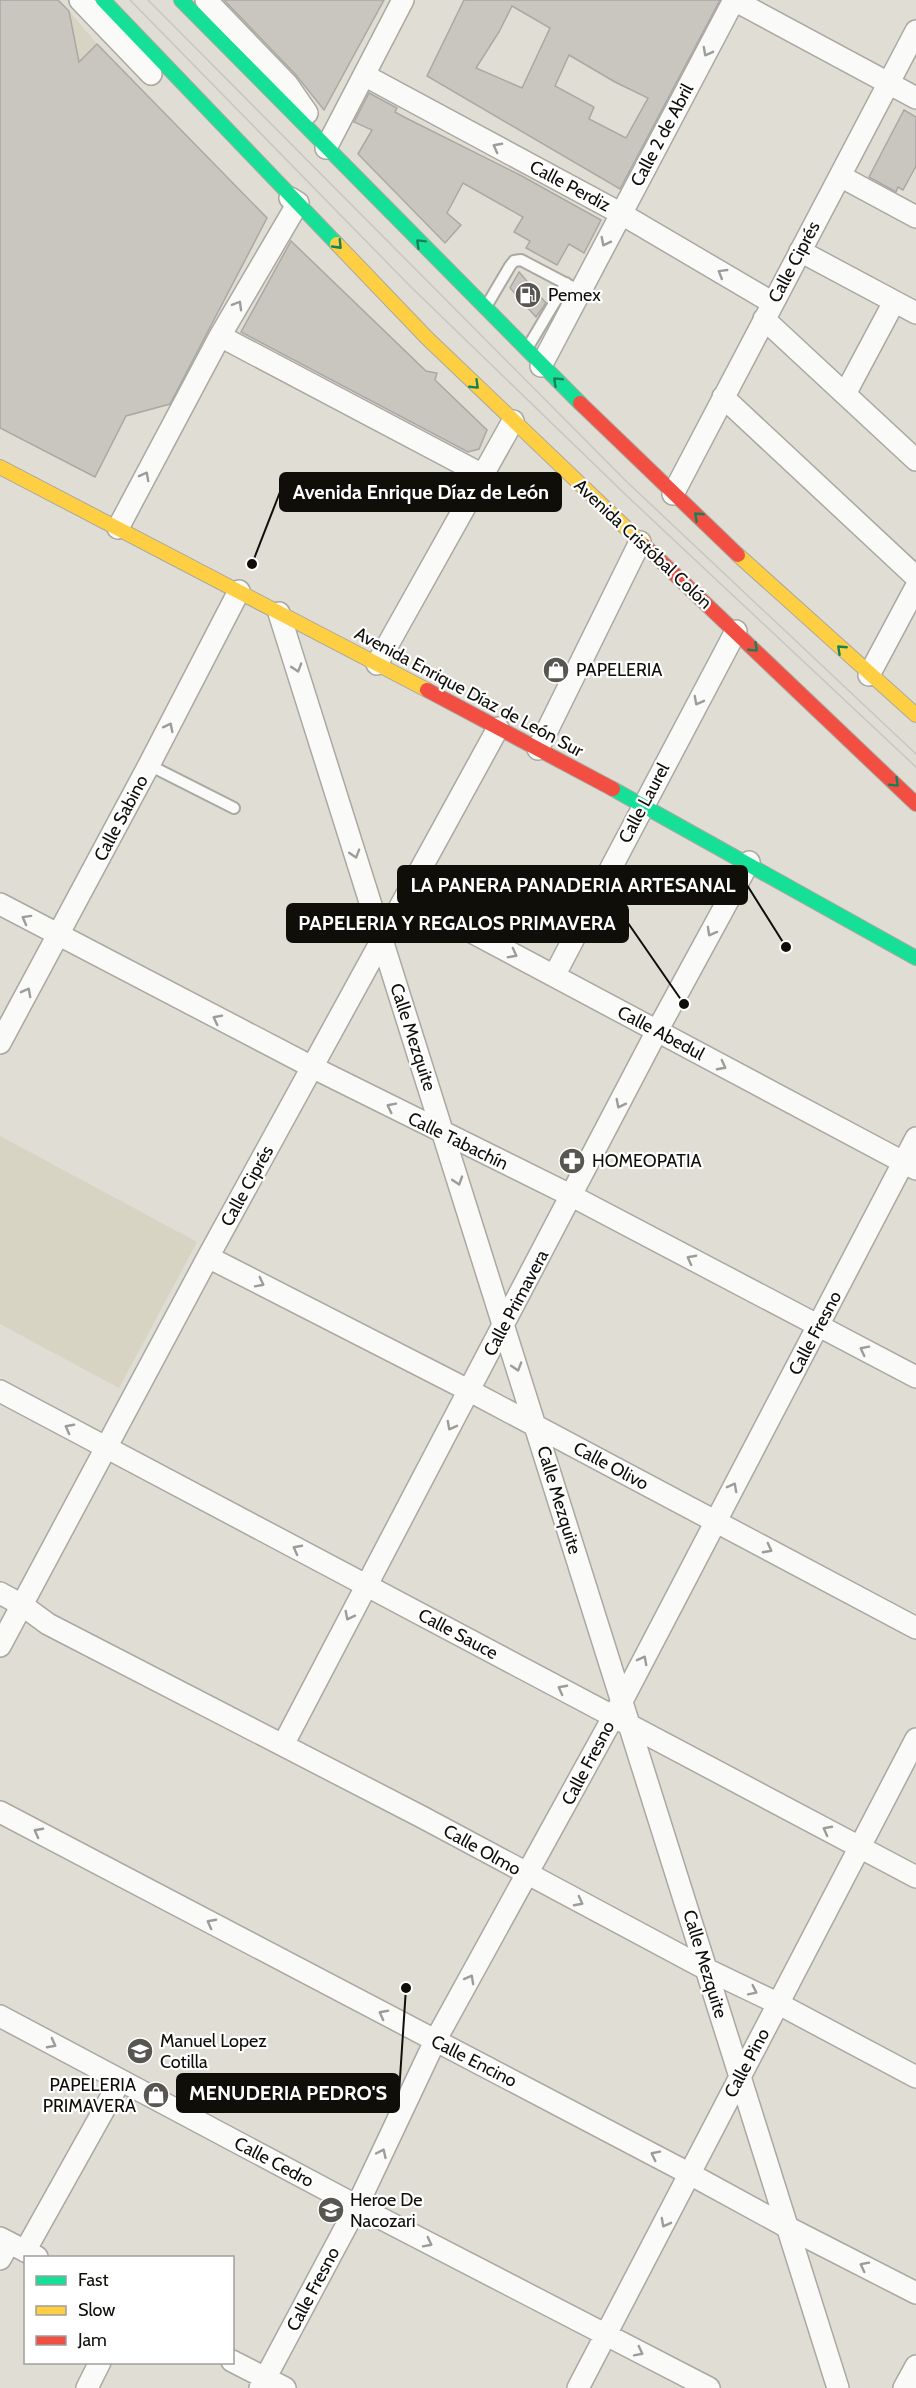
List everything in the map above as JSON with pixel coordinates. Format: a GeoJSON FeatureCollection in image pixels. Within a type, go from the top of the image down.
{"type":"FeatureCollection","features":[{"type":"Feature","properties":{"kind":"main road","name":"Avenida Cristóbal Colón"},"geometry":{"type":"LineString","coordinates":[[103,0],[426,338],[916,804]]}},
{"type":"Feature","properties":{"kind":"main road"},"geometry":{"type":"LineString","coordinates":[[181,0],[541,366],[673,494],[869,675],[916,715]]}},
{"type":"Feature","properties":{"kind":"main road","name":"Avenida Enrique Díaz de León Sur"},"geometry":{"type":"LineString","coordinates":[[0,467],[538,749],[749,862],[914,956]]}},
{"type":"Feature","properties":{"kind":"street","name":"Avenida Cristóbal Colón"},"geometry":{"type":"LineString","coordinates":[[80,0],[234,160],[298,203]]}},
{"type":"Feature","properties":{"kind":"street"},"geometry":{"type":"LineString","coordinates":[[206,0],[294,92],[326,148]]}},
{"type":"Feature","properties":{"kind":"street"},"geometry":{"type":"LineString","coordinates":[[326,148],[403,0]]}},
{"type":"Feature","properties":{"kind":"street"},"geometry":{"type":"LineString","coordinates":[[734,0],[916,98]]}},
{"type":"Feature","properties":{"kind":"street","name":"Calle 2 de Abril"},"geometry":{"type":"LineString","coordinates":[[541,366],[573,287],[620,213],[734,0]]}},
{"type":"Feature","properties":{"kind":"street","name":"Calle Ciprés"},"geometry":{"type":"LineString","coordinates":[[673,494],[916,31]]}},
{"type":"Feature","properties":{"kind":"street","name":"Calle Perdiz"},"geometry":{"type":"LineString","coordinates":[[364,75],[620,213],[769,311],[845,394],[914,452]]}},
{"type":"Feature","properties":{"kind":"street"},"geometry":{"type":"LineString","coordinates":[[840,176],[916,217]]}},
{"type":"Feature","properties":{"kind":"street"},"geometry":{"type":"LineString","coordinates":[[118,528],[220,336],[298,203]]}},
{"type":"Feature","properties":{"kind":"street"},"geometry":{"type":"LineString","coordinates":[[800,251],[916,313]]}},
{"type":"Feature","properties":{"kind":"street"},"geometry":{"type":"LineString","coordinates":[[845,394],[894,302]]}},
{"type":"Feature","properties":{"kind":"street"},"geometry":{"type":"LineString","coordinates":[[220,336],[483,475]]}},
{"type":"Feature","properties":{"kind":"street"},"geometry":{"type":"LineString","coordinates":[[723,397],[916,577]]}},
{"type":"Feature","properties":{"kind":"street"},"geometry":{"type":"LineString","coordinates":[[377,664],[513,421]]}},
{"type":"Feature","properties":{"kind":"street"},"geometry":{"type":"LineString","coordinates":[[538,749],[640,542]]}},
{"type":"Feature","properties":{"kind":"street"},"geometry":{"type":"LineString","coordinates":[[869,675],[916,587]]}},
{"type":"Feature","properties":{"kind":"street","name":"Calle Sabino"},"geometry":{"type":"LineString","coordinates":[[0,1043],[150,765],[239,591]]}},
{"type":"Feature","properties":{"kind":"street","name":"Calle Mezquite"},"geometry":{"type":"LineString","coordinates":[[279,613],[504,1326],[622,1714],[740,2075],[838,2388]]}},
{"type":"Feature","properties":{"kind":"street","name":"Calle Laurel"},"geometry":{"type":"LineString","coordinates":[[554,976],[736,631]]}},
{"type":"Feature","properties":{"kind":"street","name":"Calle Ciprés"},"geometry":{"type":"LineString","coordinates":[[0,1646],[12,1611],[105,1448],[381,938],[406,897],[498,728]]}},
{"type":"Feature","properties":{"kind":"street","name":"Calle Primavera"},"geometry":{"type":"LineString","coordinates":[[283,1745],[657,1031],[749,862]]}},
{"type":"Feature","properties":{"kind":"street","name":"Calle Abedul"},"geometry":{"type":"LineString","coordinates":[[406,897],[910,1166]]}},
{"type":"Feature","properties":{"kind":"street","name":"Calle Tabachín"},"geometry":{"type":"LineString","coordinates":[[0,904],[57,936],[443,1134],[572,1196],[916,1377]]}},
{"type":"Feature","properties":{"kind":"street","name":"Calle Fresno"},"geometry":{"type":"LineString","coordinates":[[263,2383],[357,2206],[435,2041],[527,1875],[622,1714],[716,1521],[819,1327],[910,1166],[916,1138]]}},
{"type":"Feature","properties":{"kind":"street","name":"Calle Olivo"},"geometry":{"type":"LineString","coordinates":[[208,1257],[470,1391],[916,1628]]}},
{"type":"Feature","properties":{"kind":"street","name":"Calle Sauce"},"geometry":{"type":"LineString","coordinates":[[0,1392],[366,1585],[622,1714],[916,1877]]}},
{"type":"Feature","properties":{"kind":"street","name":"Calle Olmo"},"geometry":{"type":"LineString","coordinates":[[0,1593],[12,1611],[48,1624],[283,1745],[706,1969],[779,2004],[916,2077]]}},
{"type":"Feature","properties":{"kind":"street","name":"Calle Pino"},"geometry":{"type":"LineString","coordinates":[[578,2388],[916,1739]]}},
{"type":"Feature","properties":{"kind":"street","name":"Calle Encino"},"geometry":{"type":"LineString","coordinates":[[0,1812],[916,2293]]}},
{"type":"Feature","properties":{"kind":"street","name":"Calle Cedro"},"geometry":{"type":"LineString","coordinates":[[0,2016],[357,2206],[709,2388]]}},
{"type":"Feature","properties":{"kind":"street"},"geometry":{"type":"LineString","coordinates":[[14,2250],[120,2080]]}},
{"type":"Feature","properties":{"kind":"street"},"geometry":{"type":"LineString","coordinates":[[234,2362],[263,2383],[285,2388]]}},
{"type":"Feature","properties":{"kind":"street"},"geometry":{"type":"LineString","coordinates":[[87,2388],[99,2364]]}},
{"type":"Feature","properties":{"kind":"street"},"geometry":{"type":"LineString","coordinates":[[904,2388],[916,2366]]}},
{"type":"Feature","properties":{"kind":"lane"},"geometry":{"type":"LineString","coordinates":[[484,309],[514,261],[527,261],[573,287],[526,350]]}},
{"type":"Feature","properties":{"kind":"lane"},"geometry":{"type":"LineString","coordinates":[[150,765],[234,808]]}},
{"type":"Feature","properties":{"kind":"shaded area"},"geometry":{"type":"Polygon","coordinates":[[[69,11],[97,44],[79,62],[69,11]]]}},
{"type":"Feature","properties":{"kind":"shaded area"},"geometry":{"type":"Polygon","coordinates":[[[0,1136],[197,1242],[119,1388],[0,1324],[0,1136]]]}},
{"type":"Feature","properties":{"kind":"building"},"geometry":{"type":"Polygon","coordinates":[[[0,0],[58,0],[69,11],[79,62],[97,44],[267,218],[170,404],[126,416],[95,477],[0,428],[0,0]]]}},
{"type":"Feature","properties":{"kind":"building"},"geometry":{"type":"Polygon","coordinates":[[[224,0],[384,0],[324,110],[296,75],[224,0]]]}},
{"type":"Feature","properties":{"kind":"building"},"geometry":{"type":"Polygon","coordinates":[[[464,0],[720,0],[620,189],[427,76],[464,0]],[[512,6],[499,32],[476,68],[522,88],[550,28],[512,6]],[[569,55],[555,86],[594,107],[589,119],[626,138],[648,98],[569,55]]]}},
{"type":"Feature","properties":{"kind":"building"},"geometry":{"type":"Polygon","coordinates":[[[369,93],[397,108],[395,112],[520,175],[601,220],[584,253],[569,244],[557,265],[526,248],[530,241],[514,232],[523,217],[463,183],[447,213],[461,225],[445,243],[358,154],[372,130],[354,122],[369,93]]]}},
{"type":"Feature","properties":{"kind":"building"},"geometry":{"type":"Polygon","coordinates":[[[904,110],[916,117],[916,166],[903,190],[898,187],[896,192],[869,177],[904,110]]]}},
{"type":"Feature","properties":{"kind":"building"},"geometry":{"type":"Polygon","coordinates":[[[291,241],[426,371],[437,373],[435,380],[487,430],[479,449],[468,452],[241,332],[291,241]]]}},
{"type":"Feature","properties":{"kind":"building","name":"Pemex"},"geometry":{"type":"Polygon","coordinates":[[[519,272],[546,303],[536,317],[510,288],[519,272]]]}},
{"type":"Feature","properties":{"kind":"tram line"},"geometry":{"type":"LineString","coordinates":[[130,0],[411,287],[627,496],[916,767]]}},
{"type":"Feature","properties":{"kind":"tram line"},"geometry":{"type":"LineString","coordinates":[[148,0],[627,482],[916,754]]}},
{"type":"Feature","properties":{"kind":"traffic: fast"},"geometry":{"type":"LineString","coordinates":[[103,0],[337,244]]}},
{"type":"Feature","properties":{"kind":"traffic: fast"},"geometry":{"type":"LineString","coordinates":[[181,0],[580,403]]}},
{"type":"Feature","properties":{"kind":"traffic: fast"},"geometry":{"type":"LineString","coordinates":[[613,789],[916,958]]}},
{"type":"Feature","properties":{"kind":"traffic: slow"},"geometry":{"type":"LineString","coordinates":[[337,244],[427,338],[645,546]]}},
{"type":"Feature","properties":{"kind":"traffic: slow"},"geometry":{"type":"LineString","coordinates":[[0,467],[427,690]]}},
{"type":"Feature","properties":{"kind":"traffic: slow"},"geometry":{"type":"LineString","coordinates":[[738,555],[916,715]]}},
{"type":"Feature","properties":{"kind":"traffic: jam"},"geometry":{"type":"LineString","coordinates":[[580,403],[738,555]]}},
{"type":"Feature","properties":{"kind":"traffic: jam"},"geometry":{"type":"LineString","coordinates":[[645,546],[916,804]]}},
{"type":"Feature","properties":{"kind":"traffic: jam"},"geometry":{"type":"LineString","coordinates":[[427,690],[613,789]]}},
{"type":"Feature","properties":{"kind":"place","name":"Pemex"},"geometry":{"type":"Point","coordinates":[528,295]}},
{"type":"Feature","properties":{"kind":"place","name":"Avenida Enrique Díaz de León"},"geometry":{"type":"Point","coordinates":[252,564]}},
{"type":"Feature","properties":{"kind":"place","name":"PAPELERIA"},"geometry":{"type":"Point","coordinates":[556,670]}},
{"type":"Feature","properties":{"kind":"place","name":"LA PANERA PANADERIA ARTESANAL"},"geometry":{"type":"Point","coordinates":[786,947]}},
{"type":"Feature","properties":{"kind":"place","name":"PAPELERIA Y REGALOS PRIMAVERA"},"geometry":{"type":"Point","coordinates":[684,1004]}},
{"type":"Feature","properties":{"kind":"place","name":"HOMEOPATIA"},"geometry":{"type":"Point","coordinates":[572,1161]}},
{"type":"Feature","properties":{"kind":"place","name":"MENUDERIA PEDRO'S"},"geometry":{"type":"Point","coordinates":[406,1988]}},
{"type":"Feature","properties":{"kind":"place","name":"Manuel Lopez Cotilla"},"geometry":{"type":"Point","coordinates":[140,2051]}},
{"type":"Feature","properties":{"kind":"place","name":"PAPELERIA PRIMAVERA"},"geometry":{"type":"Point","coordinates":[156,2095]}},
{"type":"Feature","properties":{"kind":"place","name":"Heroe De Nacozari"},"geometry":{"type":"Point","coordinates":[331,2210]}}]}
